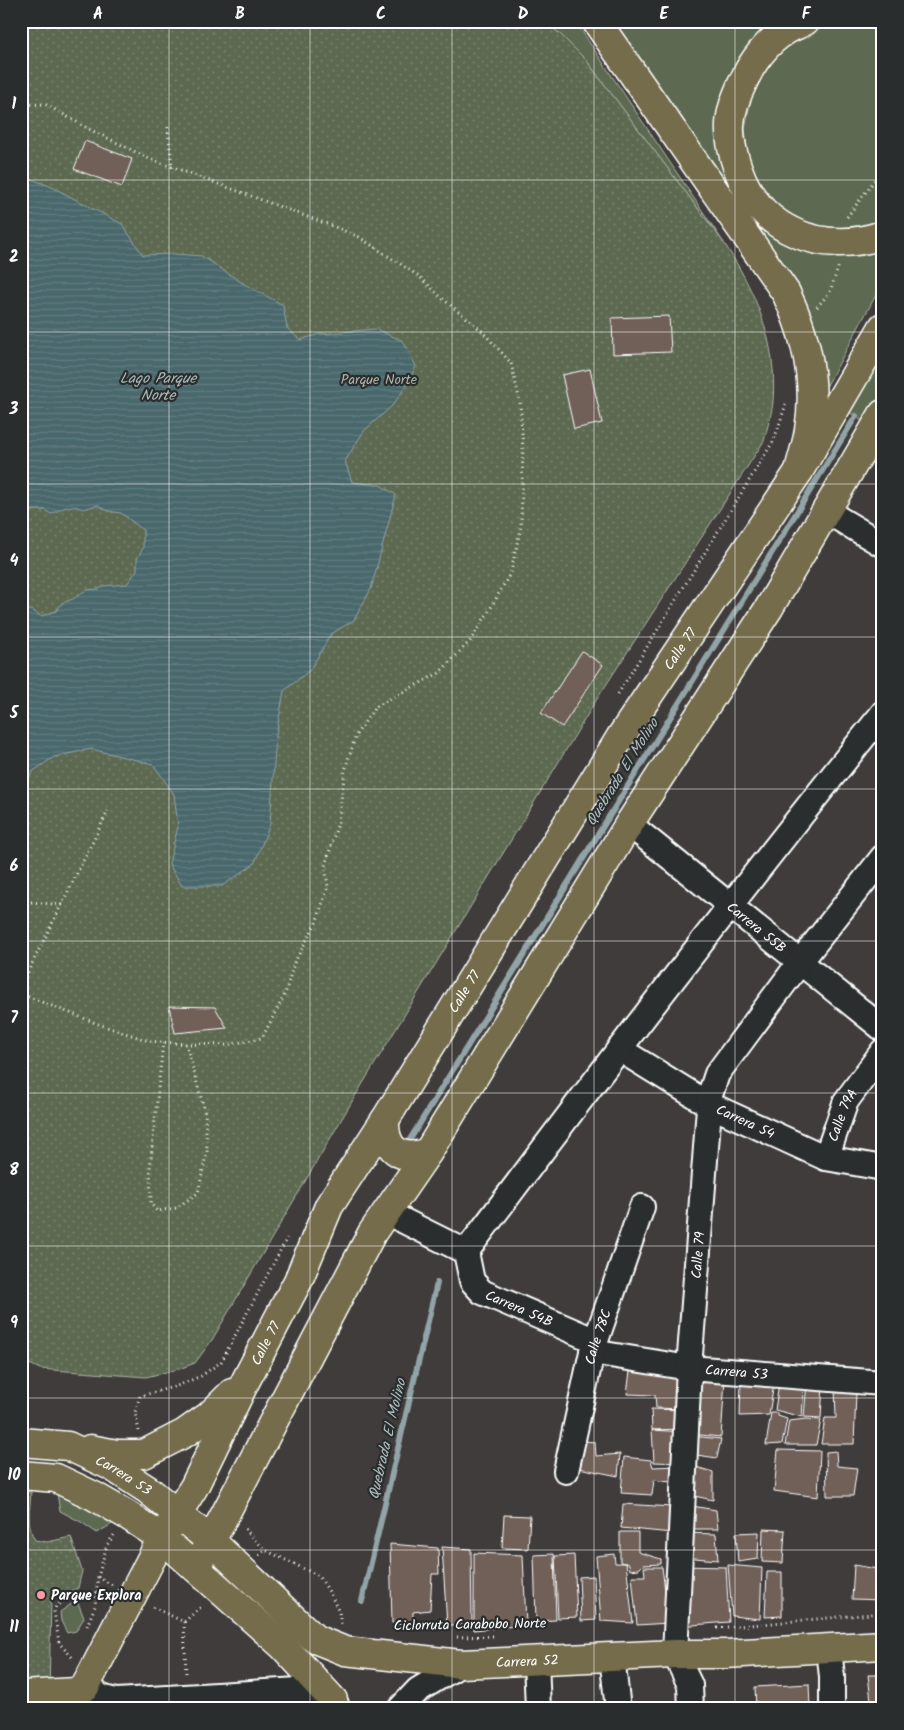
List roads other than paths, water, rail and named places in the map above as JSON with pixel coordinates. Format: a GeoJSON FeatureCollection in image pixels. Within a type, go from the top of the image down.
{"type":"FeatureCollection","features":[{"type":"Feature","properties":{"kind":"main road"},"geometry":{"type":"LineString","coordinates":[[596,21],[786,292],[802,334],[812,384],[809,431],[799,471]]}},
{"type":"Feature","properties":{"kind":"main road"},"geometry":{"type":"LineString","coordinates":[[805,21],[783,32],[764,49],[748,71],[736,97],[730,124],[733,153],[741,179],[757,206],[776,223],[805,238],[836,243],[858,242],[883,235]]}},
{"type":"Feature","properties":{"kind":"main road","name":"Calle 77"},"geometry":{"type":"LineString","coordinates":[[88,1681],[162,1538],[194,1487],[246,1380],[298,1281],[329,1206],[385,1120],[620,738],[799,471],[883,328]]}},
{"type":"Feature","properties":{"kind":"main road"},"geometry":{"type":"LineString","coordinates":[[195,1567],[211,1541],[372,1234],[428,1152],[629,824],[769,608],[883,414]]}},
{"type":"Feature","properties":{"kind":"main road"},"geometry":{"type":"LineString","coordinates":[[385,1120],[385,1134],[391,1146],[402,1154],[415,1157],[428,1152]]}},
{"type":"Feature","properties":{"kind":"main road"},"geometry":{"type":"LineString","coordinates":[[68,1446],[117,1454],[144,1454],[185,1433],[209,1416],[246,1380]]}},
{"type":"Feature","properties":{"kind":"main road","name":"Carrera 53"},"geometry":{"type":"LineString","coordinates":[[21,1442],[68,1446],[111,1466],[148,1490],[211,1541]]}},
{"type":"Feature","properties":{"kind":"main road"},"geometry":{"type":"LineString","coordinates":[[21,1475],[56,1478],[119,1510],[162,1538],[282,1646],[337,1704]]}},
{"type":"Feature","properties":{"kind":"main road","name":"Carrera 52"},"geometry":{"type":"LineString","coordinates":[[211,1541],[315,1639],[345,1651],[461,1664],[675,1654],[725,1654],[883,1645]]}},
{"type":"Feature","properties":{"kind":"main road"},"geometry":{"type":"LineString","coordinates":[[21,1696],[77,1692],[85,1687],[88,1681]]}},
{"type":"Feature","properties":{"kind":"street"},"geometry":{"type":"LineString","coordinates":[[826,511],[883,545]]}},
{"type":"Feature","properties":{"kind":"street"},"geometry":{"type":"LineString","coordinates":[[386,1212],[466,1252],[619,1049],[791,827],[883,713]]}},
{"type":"Feature","properties":{"kind":"street","name":"Carrera 55B"},"geometry":{"type":"LineString","coordinates":[[629,824],[883,1029]]}},
{"type":"Feature","properties":{"kind":"street","name":"Calle 79"},"geometry":{"type":"LineString","coordinates":[[690,1709],[690,1685],[675,1654],[689,1368],[708,1104],[717,1074],[800,962],[881,863]]}},
{"type":"Feature","properties":{"kind":"street","name":"Carrera 54"},"geometry":{"type":"LineString","coordinates":[[619,1049],[708,1104],[826,1158],[883,1168]]}},
{"type":"Feature","properties":{"kind":"street","name":"Calle 79A"},"geometry":{"type":"LineString","coordinates":[[826,1158],[846,1101],[883,1051]]}},
{"type":"Feature","properties":{"kind":"street","name":"Calle 78C"},"geometry":{"type":"LineString","coordinates":[[566,1471],[594,1346],[642,1207]]}},
{"type":"Feature","properties":{"kind":"street","name":"Carrera 54B"},"geometry":{"type":"LineString","coordinates":[[466,1252],[472,1281],[482,1292],[594,1346]]}},
{"type":"Feature","properties":{"kind":"street","name":"Carrera 53"},"geometry":{"type":"LineString","coordinates":[[594,1346],[689,1368],[883,1383]]}},
{"type":"Feature","properties":{"kind":"street"},"geometry":{"type":"LineString","coordinates":[[829,1648],[832,1677],[832,1709]]}},
{"type":"Feature","properties":{"kind":"street"},"geometry":{"type":"LineString","coordinates":[[612,1657],[618,1709]]}},
{"type":"Feature","properties":{"kind":"street"},"geometry":{"type":"LineString","coordinates":[[536,1661],[538,1709]]}},
{"type":"Feature","properties":{"kind":"street"},"geometry":{"type":"LineString","coordinates":[[400,1709],[418,1690],[461,1664]]}},
{"type":"Feature","properties":{"kind":"street"},"geometry":{"type":"LineString","coordinates":[[88,1681],[92,1690],[100,1697],[117,1701],[148,1704],[187,1697],[298,1690],[337,1704]]}},
{"type":"Feature","properties":{"kind":"water","name":"Lago Parque Norte"},"geometry":{"type":"Polygon","coordinates":[[[21,175],[52,187],[122,224],[143,255],[174,254],[202,256],[244,284],[283,305],[287,328],[300,340],[320,334],[376,329],[403,341],[416,366],[407,385],[392,406],[364,431],[345,461],[352,482],[380,485],[396,495],[371,589],[354,620],[331,634],[310,670],[284,691],[276,735],[270,824],[254,864],[222,886],[182,886],[169,864],[178,826],[174,794],[153,764],[91,749],[54,757],[32,772],[21,798],[21,611],[31,610],[41,616],[56,611],[62,603],[73,599],[86,590],[127,584],[137,570],[137,559],[143,548],[143,530],[121,513],[108,511],[98,505],[83,509],[74,506],[67,507],[51,514],[45,510],[21,511],[21,175]]]}},
{"type":"Feature","properties":{"kind":"waterway","name":"Quebrada El Molino"},"geometry":{"type":"LineString","coordinates":[[409,1141],[856,416]]}},
{"type":"Feature","properties":{"kind":"waterway","name":"Quebrada El Molino"},"geometry":{"type":"LineString","coordinates":[[362,1601],[437,1283]]}},
{"type":"Feature","properties":{"kind":"place","name":"Parque Explora"},"geometry":{"type":"Point","coordinates":[41,1595]}},
{"type":"Feature","properties":{"kind":"park label","name":"Parque Norte"},"geometry":{"type":"Point","coordinates":[379,379]}}]}
